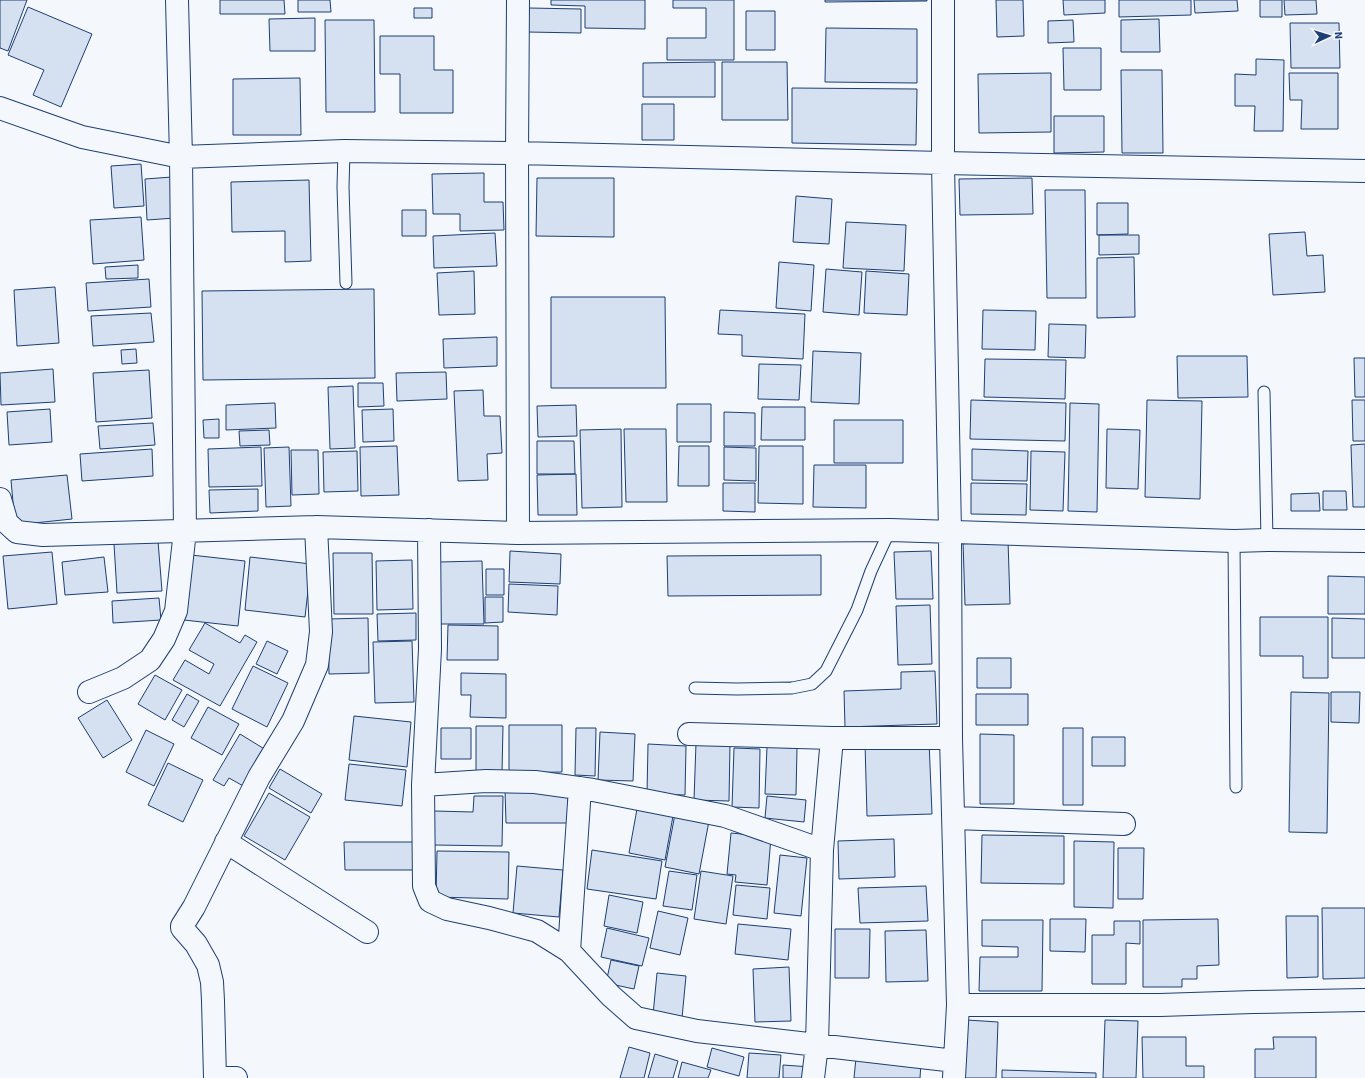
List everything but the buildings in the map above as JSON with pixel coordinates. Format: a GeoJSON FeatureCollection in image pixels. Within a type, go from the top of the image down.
{"type":"FeatureCollection","features":[{"type":"Feature","properties":{"kind":"street"},"geometry":{"type":"LineString","coordinates":[[89,692],[123,678],[150,660],[164,639],[176,611],[185,531],[182,158],[177,0]]}},
{"type":"Feature","properties":{"kind":"street"},"geometry":{"type":"LineString","coordinates":[[518,0],[518,532]]}},
{"type":"Feature","properties":{"kind":"street"},"geometry":{"type":"LineString","coordinates":[[429,530],[430,649],[423,785],[424,886],[430,901],[447,909],[537,931],[569,951],[611,996],[636,1018],[697,1031],[817,1045],[954,1070],[958,1005],[951,738],[950,532],[943,163],[943,0]]}},
{"type":"Feature","properties":{"kind":"street"},"geometry":{"type":"LineString","coordinates":[[0,108],[82,137],[182,158],[344,151],[517,153],[943,163],[1365,170]]}},
{"type":"Feature","properties":{"kind":"street"},"geometry":{"type":"LineString","coordinates":[[0,499],[7,523],[17,532],[43,535],[316,527],[518,532],[890,530],[1234,541],[1365,541]]}},
{"type":"Feature","properties":{"kind":"street"},"geometry":{"type":"LineString","coordinates":[[236,1078],[215,1078],[212,982],[208,965],[196,944],[182,926],[194,907],[259,777],[293,721],[316,664],[321,632],[316,527]]}},
{"type":"Feature","properties":{"kind":"street"},"geometry":{"type":"LineString","coordinates":[[689,734],[832,738],[951,738]]}},
{"type":"Feature","properties":{"kind":"street"},"geometry":{"type":"LineString","coordinates":[[813,1078],[817,1045],[822,850],[832,738]]}},
{"type":"Feature","properties":{"kind":"street"},"geometry":{"type":"LineString","coordinates":[[423,785],[486,781],[535,782],[580,788],[725,816],[822,850]]}},
{"type":"Feature","properties":{"kind":"street"},"geometry":{"type":"LineString","coordinates":[[569,951],[580,788]]}},
{"type":"Feature","properties":{"kind":"street"},"geometry":{"type":"LineString","coordinates":[[954,818],[1124,824]]}},
{"type":"Feature","properties":{"kind":"street"},"geometry":{"type":"LineString","coordinates":[[226,842],[367,932]]}},
{"type":"Feature","properties":{"kind":"street"},"geometry":{"type":"LineString","coordinates":[[958,1005],[1160,1005],[1365,1000]]}},
{"type":"Feature","properties":{"kind":"lane"},"geometry":{"type":"LineString","coordinates":[[344,151],[343,187],[346,283]]}},
{"type":"Feature","properties":{"kind":"lane"},"geometry":{"type":"LineString","coordinates":[[1264,392],[1267,540]]}},
{"type":"Feature","properties":{"kind":"lane"},"geometry":{"type":"LineString","coordinates":[[695,688],[792,688],[812,684],[826,671],[857,610],[871,571],[890,530]]}},
{"type":"Feature","properties":{"kind":"lane"},"geometry":{"type":"LineString","coordinates":[[1234,541],[1236,787]]}}]}
